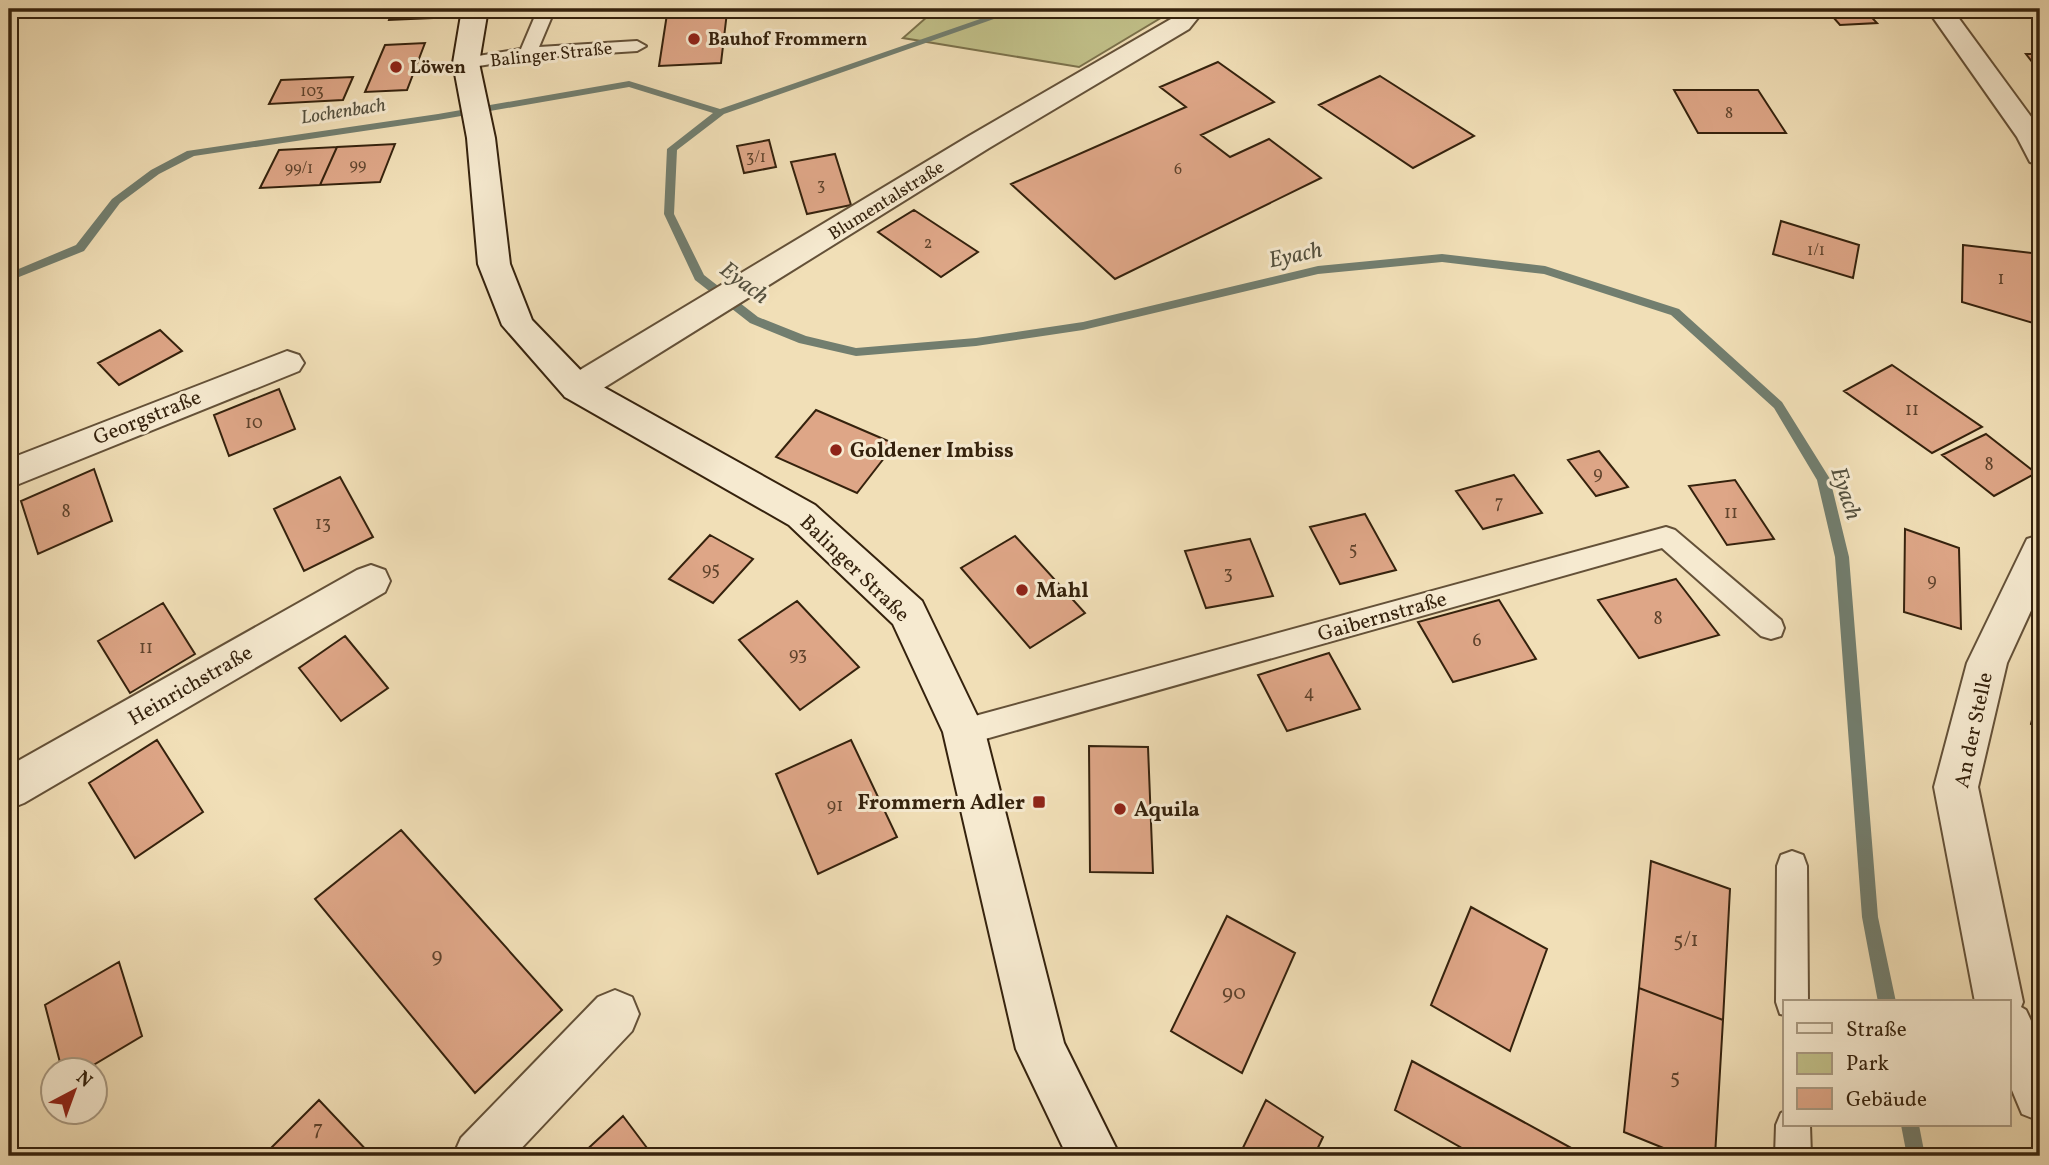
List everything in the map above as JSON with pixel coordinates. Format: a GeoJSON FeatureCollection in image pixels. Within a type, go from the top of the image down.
{"type":"FeatureCollection","features":[{"type":"Feature","properties":{"kind":"street","name":"Balinger Straße"},"geometry":{"type":"LineString","coordinates":[[475,9],[466,63],[481,138],[494,264],[518,325],[577,388],[802,515],[908,613],[964,732],[1041,1049],[1094,1156]]}},
{"type":"Feature","properties":{"kind":"street","name":"Blumentalstraße"},"geometry":{"type":"LineString","coordinates":[[577,388],[616,367],[760,275],[1180,24],[1192,9]]}},
{"type":"Feature","properties":{"kind":"street"},"geometry":{"type":"LineString","coordinates":[[1939,9],[2037,143]]}},
{"type":"Feature","properties":{"kind":"street","name":"Georgstraße"},"geometry":{"type":"LineString","coordinates":[[9,474],[287,363]]}},
{"type":"Feature","properties":{"kind":"street","name":"An der Stelle"},"geometry":{"type":"LineString","coordinates":[[1999,1000],[1956,788],[1987,663],[2040,550]]}},
{"type":"Feature","properties":{"kind":"street","name":"Heinrichstraße"},"geometry":{"type":"LineString","coordinates":[[9,789],[371,581]]}},
{"type":"Feature","properties":{"kind":"street"},"geometry":{"type":"LineString","coordinates":[[479,1156],[615,1014]]}},
{"type":"Feature","properties":{"kind":"street"},"geometry":{"type":"LineString","coordinates":[[2010,1029],[2040,1096]]}},
{"type":"Feature","properties":{"kind":"lane"},"geometry":{"type":"LineString","coordinates":[[528,53],[546,9]]}},
{"type":"Feature","properties":{"kind":"lane","name":"Balinger Straße"},"geometry":{"type":"LineString","coordinates":[[466,63],[528,53],[636,46]]}},
{"type":"Feature","properties":{"kind":"lane","name":"Gaibernstraße"},"geometry":{"type":"LineString","coordinates":[[964,732],[1666,537],[1771,628]]}},
{"type":"Feature","properties":{"kind":"lane"},"geometry":{"type":"LineString","coordinates":[[1792,866],[1792,1000]]}},
{"type":"Feature","properties":{"kind":"lane"},"geometry":{"type":"LineString","coordinates":[[1793,1126],[1793,1156]]}},
{"type":"Feature","properties":{"kind":"green space"},"geometry":{"type":"Polygon","coordinates":[[[936,9],[1169,9],[1164,16],[1079,67],[903,38],[936,9]]]}},
{"type":"Feature","properties":{"kind":"building"},"geometry":{"type":"Polygon","coordinates":[[[393,9],[437,9],[433,18],[389,20],[393,9]]]}},
{"type":"Feature","properties":{"kind":"building"},"geometry":{"type":"Polygon","coordinates":[[[1826,9],[1864,9],[1877,23],[1840,25],[1826,9]]]}},
{"type":"Feature","properties":{"kind":"building","name":"Bauhof Frommern"},"geometry":{"type":"Polygon","coordinates":[[[727,12],[721,63],[659,66],[667,14],[727,12]]]}},
{"type":"Feature","properties":{"kind":"building","name":"Löwen"},"geometry":{"type":"Polygon","coordinates":[[[425,43],[407,90],[365,92],[385,45],[425,43]]]}},
{"type":"Feature","properties":{"kind":"building"},"geometry":{"type":"Polygon","coordinates":[[[2026,54],[2040,54],[2040,72],[2026,54]]]}},
{"type":"Feature","properties":{"kind":"building"},"geometry":{"type":"Polygon","coordinates":[[[1218,62],[1274,102],[1201,135],[1230,157],[1269,139],[1321,178],[1115,279],[1011,184],[1186,107],[1160,87],[1218,62]]]}},
{"type":"Feature","properties":{"kind":"building"},"geometry":{"type":"Polygon","coordinates":[[[1380,76],[1474,136],[1413,168],[1319,105],[1380,76]]]}},
{"type":"Feature","properties":{"kind":"building"},"geometry":{"type":"Polygon","coordinates":[[[353,77],[343,100],[269,104],[281,80],[353,77]]]}},
{"type":"Feature","properties":{"kind":"building"},"geometry":{"type":"Polygon","coordinates":[[[1674,90],[1758,90],[1786,133],[1698,133],[1674,90]]]}},
{"type":"Feature","properties":{"kind":"building"},"geometry":{"type":"Polygon","coordinates":[[[769,140],[776,167],[744,173],[737,146],[769,140]]]}},
{"type":"Feature","properties":{"kind":"building"},"geometry":{"type":"Polygon","coordinates":[[[395,144],[380,182],[320,185],[337,147],[395,144]]]}},
{"type":"Feature","properties":{"kind":"building"},"geometry":{"type":"Polygon","coordinates":[[[337,147],[320,185],[260,188],[279,150],[337,147]]]}},
{"type":"Feature","properties":{"kind":"building"},"geometry":{"type":"Polygon","coordinates":[[[835,154],[851,205],[807,214],[791,162],[835,154]]]}},
{"type":"Feature","properties":{"kind":"building"},"geometry":{"type":"Polygon","coordinates":[[[914,210],[978,252],[941,277],[878,232],[914,210]]]}},
{"type":"Feature","properties":{"kind":"building"},"geometry":{"type":"Polygon","coordinates":[[[1781,221],[1859,245],[1853,278],[1773,254],[1781,221]]]}},
{"type":"Feature","properties":{"kind":"building"},"geometry":{"type":"Polygon","coordinates":[[[1963,245],[2040,254],[2040,325],[1962,302],[1963,245]]]}},
{"type":"Feature","properties":{"kind":"building"},"geometry":{"type":"Polygon","coordinates":[[[160,330],[182,351],[119,385],[98,363],[160,330]]]}},
{"type":"Feature","properties":{"kind":"building"},"geometry":{"type":"Polygon","coordinates":[[[1892,365],[1982,427],[1932,453],[1844,391],[1892,365]]]}},
{"type":"Feature","properties":{"kind":"building"},"geometry":{"type":"Polygon","coordinates":[[[279,389],[295,429],[229,456],[214,415],[279,389]]]}},
{"type":"Feature","properties":{"kind":"building","name":"Goldener Imbiss"},"geometry":{"type":"Polygon","coordinates":[[[816,410],[895,444],[857,493],[776,457],[816,410]]]}},
{"type":"Feature","properties":{"kind":"building"},"geometry":{"type":"Polygon","coordinates":[[[1986,434],[2036,473],[1994,496],[1942,455],[1986,434]]]}},
{"type":"Feature","properties":{"kind":"building"},"geometry":{"type":"Polygon","coordinates":[[[1599,451],[1628,487],[1596,496],[1568,460],[1599,451]]]}},
{"type":"Feature","properties":{"kind":"building"},"geometry":{"type":"Polygon","coordinates":[[[94,469],[112,521],[38,554],[21,501],[94,469]]]}},
{"type":"Feature","properties":{"kind":"building"},"geometry":{"type":"Polygon","coordinates":[[[1514,475],[1542,513],[1483,529],[1456,491],[1514,475]]]}},
{"type":"Feature","properties":{"kind":"building"},"geometry":{"type":"Polygon","coordinates":[[[340,477],[373,537],[304,571],[274,509],[340,477]]]}},
{"type":"Feature","properties":{"kind":"building"},"geometry":{"type":"Polygon","coordinates":[[[1735,480],[1774,539],[1727,545],[1689,486],[1735,480]]]}},
{"type":"Feature","properties":{"kind":"building"},"geometry":{"type":"Polygon","coordinates":[[[1365,514],[1396,570],[1340,584],[1310,527],[1365,514]]]}},
{"type":"Feature","properties":{"kind":"building"},"geometry":{"type":"Polygon","coordinates":[[[1905,529],[1959,548],[1961,629],[1904,612],[1905,529]]]}},
{"type":"Feature","properties":{"kind":"building"},"geometry":{"type":"Polygon","coordinates":[[[710,535],[753,559],[713,603],[669,579],[710,535]]]}},
{"type":"Feature","properties":{"kind":"building","name":"Mahl"},"geometry":{"type":"Polygon","coordinates":[[[1015,536],[1085,613],[1030,648],[961,568],[1015,536]]]}},
{"type":"Feature","properties":{"kind":"building"},"geometry":{"type":"Polygon","coordinates":[[[1250,539],[1273,596],[1206,608],[1185,551],[1250,539]]]}},
{"type":"Feature","properties":{"kind":"building"},"geometry":{"type":"Polygon","coordinates":[[[1676,579],[1719,635],[1639,658],[1598,600],[1676,579]]]}},
{"type":"Feature","properties":{"kind":"building"},"geometry":{"type":"Polygon","coordinates":[[[1499,600],[1536,659],[1453,682],[1418,622],[1499,600]]]}},
{"type":"Feature","properties":{"kind":"building"},"geometry":{"type":"Polygon","coordinates":[[[797,601],[859,667],[800,710],[739,640],[797,601]]]}},
{"type":"Feature","properties":{"kind":"building"},"geometry":{"type":"Polygon","coordinates":[[[163,603],[195,654],[130,693],[98,641],[163,603]]]}},
{"type":"Feature","properties":{"kind":"building"},"geometry":{"type":"Polygon","coordinates":[[[345,636],[388,688],[341,721],[299,668],[345,636]]]}},
{"type":"Feature","properties":{"kind":"building"},"geometry":{"type":"Polygon","coordinates":[[[1329,653],[1360,709],[1287,731],[1258,675],[1329,653]]]}},
{"type":"Feature","properties":{"kind":"building"},"geometry":{"type":"Polygon","coordinates":[[[2040,687],[2040,729],[2031,724],[2040,687]]]}},
{"type":"Feature","properties":{"kind":"building"},"geometry":{"type":"Polygon","coordinates":[[[157,740],[203,812],[135,858],[89,783],[157,740]]]}},
{"type":"Feature","properties":{"kind":"building"},"geometry":{"type":"Polygon","coordinates":[[[851,740],[897,837],[818,874],[776,774],[851,740]]]}},
{"type":"Feature","properties":{"kind":"building","name":"Aquila"},"geometry":{"type":"Polygon","coordinates":[[[1089,746],[1148,747],[1153,873],[1090,872],[1089,746]]]}},
{"type":"Feature","properties":{"kind":"building"},"geometry":{"type":"Polygon","coordinates":[[[401,830],[562,1010],[475,1093],[315,899],[401,830]]]}},
{"type":"Feature","properties":{"kind":"building"},"geometry":{"type":"Polygon","coordinates":[[[1651,861],[1730,889],[1723,1020],[1639,988],[1651,861]]]}},
{"type":"Feature","properties":{"kind":"building"},"geometry":{"type":"Polygon","coordinates":[[[1471,907],[1547,949],[1510,1051],[1431,1005],[1471,907]]]}},
{"type":"Feature","properties":{"kind":"building"},"geometry":{"type":"Polygon","coordinates":[[[1227,916],[1295,953],[1242,1073],[1171,1031],[1227,916]]]}},
{"type":"Feature","properties":{"kind":"building"},"geometry":{"type":"Polygon","coordinates":[[[119,962],[142,1036],[108,1056],[58,1056],[45,1005],[119,962]]]}},
{"type":"Feature","properties":{"kind":"building"},"geometry":{"type":"Polygon","coordinates":[[[1639,988],[1723,1020],[1715,1156],[1683,1156],[1624,1132],[1639,988]]]}},
{"type":"Feature","properties":{"kind":"building"},"geometry":{"type":"Polygon","coordinates":[[[1412,1061],[1575,1150],[1573,1156],[1476,1156],[1395,1110],[1412,1061]]]}},
{"type":"Feature","properties":{"kind":"building"},"geometry":{"type":"Polygon","coordinates":[[[319,1100],[372,1156],[263,1156],[319,1100]]]}},
{"type":"Feature","properties":{"kind":"building"},"geometry":{"type":"Polygon","coordinates":[[[1266,1100],[1323,1137],[1314,1156],[1239,1156],[1266,1100]]]}},
{"type":"Feature","properties":{"kind":"building"},"geometry":{"type":"Polygon","coordinates":[[[623,1116],[653,1156],[580,1156],[623,1116]]]}},
{"type":"Feature","properties":{"kind":"waterway","name":"Eyach"},"geometry":{"type":"LineString","coordinates":[[720,112],[1017,9]]}},
{"type":"Feature","properties":{"kind":"waterway","name":"Lochenbach"},"geometry":{"type":"LineString","coordinates":[[9,277],[80,248],[116,201],[155,172],[191,153],[438,117],[629,84],[720,112]]}},
{"type":"Feature","properties":{"kind":"waterway","name":"Eyach"},"geometry":{"type":"LineString","coordinates":[[720,112],[672,149],[669,214],[699,277],[754,320],[803,340],[856,352],[976,342],[1083,326],[1318,270],[1442,258],[1545,270],[1675,312],[1778,405],[1823,479],[1842,557],[1870,917],[1887,1000]]}},
{"type":"Feature","properties":{"kind":"waterway","name":"Eyach"},"geometry":{"type":"LineString","coordinates":[[1910,1126],[1916,1156]]}},
{"type":"Feature","properties":{"kind":"place","name":"Bauhof Frommern"},"geometry":{"type":"Point","coordinates":[694,39]}},
{"type":"Feature","properties":{"kind":"place","name":"Löwen"},"geometry":{"type":"Point","coordinates":[396,67]}},
{"type":"Feature","properties":{"kind":"place","name":"Goldener Imbiss"},"geometry":{"type":"Point","coordinates":[836,450]}},
{"type":"Feature","properties":{"kind":"place","name":"Mahl"},"geometry":{"type":"Point","coordinates":[1022,590]}},
{"type":"Feature","properties":{"kind":"place","name":"Frommern Adler"},"geometry":{"type":"Point","coordinates":[1039,802]}},
{"type":"Feature","properties":{"kind":"place","name":"Aquila"},"geometry":{"type":"Point","coordinates":[1120,809]}}]}
